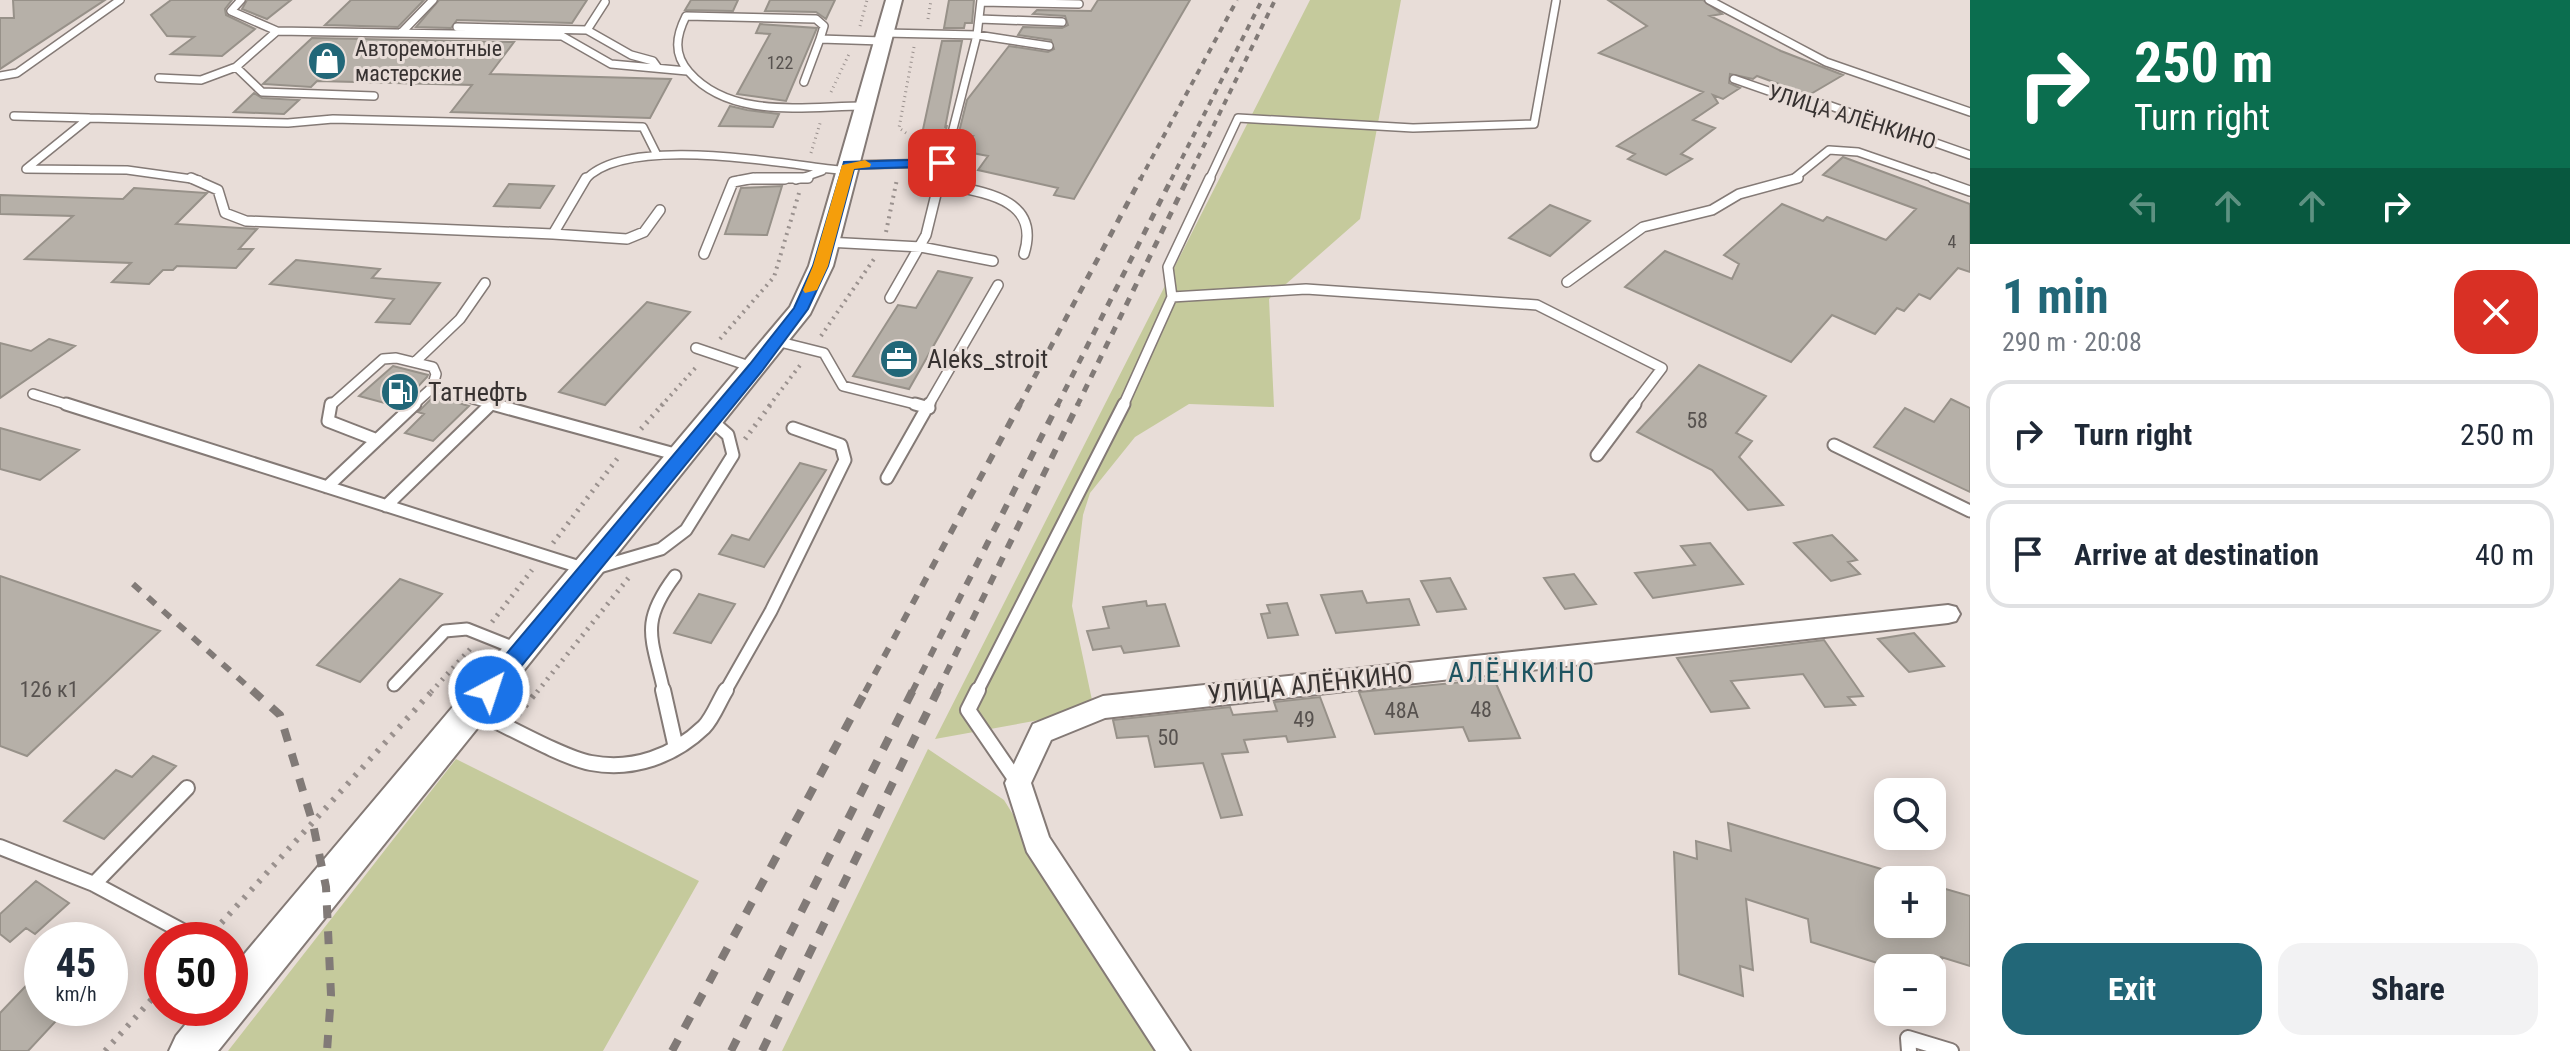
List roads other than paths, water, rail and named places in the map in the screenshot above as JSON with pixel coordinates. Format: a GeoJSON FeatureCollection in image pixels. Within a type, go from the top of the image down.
{"type":"FeatureCollection","features":[{"type":"Feature","properties":{"kind":"main road"},"geometry":{"type":"LineString","coordinates":[[248,958],[522,651],[756,368],[808,294],[827,242],[894,0]]}},
{"type":"Feature","properties":{"kind":"main road"},"geometry":{"type":"LineString","coordinates":[[191,1051],[212,1026]]}},
{"type":"Feature","properties":{"kind":"street","name":"УЛИЦА АЛЁНКИНО"},"geometry":{"type":"LineString","coordinates":[[1018,783],[1042,732],[1103,707],[1948,614]]}},
{"type":"Feature","properties":{"kind":"street"},"geometry":{"type":"LineString","coordinates":[[1018,783],[1037,843],[1174,1051]]}},
{"type":"Feature","properties":{"kind":"lane"},"geometry":{"type":"LineString","coordinates":[[0,76],[17,73],[120,0]]}},
{"type":"Feature","properties":{"kind":"lane"},"geometry":{"type":"LineString","coordinates":[[241,0],[231,11],[277,31],[562,36],[611,64],[687,71]]}},
{"type":"Feature","properties":{"kind":"lane"},"geometry":{"type":"LineString","coordinates":[[401,33],[433,0]]}},
{"type":"Feature","properties":{"kind":"lane"},"geometry":{"type":"LineString","coordinates":[[1709,0],[1826,62],[1970,112]]}},
{"type":"Feature","properties":{"kind":"lane"},"geometry":{"type":"LineString","coordinates":[[890,298],[921,247],[977,35],[981,1],[1079,4]]}},
{"type":"Feature","properties":{"kind":"lane"},"geometry":{"type":"LineString","coordinates":[[1018,783],[968,710],[1107,442],[1172,297],[1168,267],[1238,118],[1413,128],[1534,124],[1556,1]]}},
{"type":"Feature","properties":{"kind":"lane"},"geometry":{"type":"LineString","coordinates":[[587,30],[605,2]]}},
{"type":"Feature","properties":{"kind":"lane"},"geometry":{"type":"LineString","coordinates":[[804,82],[824,26],[816,19],[686,16],[678,31],[675,48],[680,64],[717,97],[741,102],[864,106]]}},
{"type":"Feature","properties":{"kind":"lane"},"geometry":{"type":"LineString","coordinates":[[979,19],[1062,22]]}},
{"type":"Feature","properties":{"kind":"lane"},"geometry":{"type":"LineString","coordinates":[[457,27],[587,30],[631,55],[653,61],[658,69]]}},
{"type":"Feature","properties":{"kind":"lane"},"geometry":{"type":"LineString","coordinates":[[159,78],[201,80],[236,67],[277,31]]}},
{"type":"Feature","properties":{"kind":"lane"},"geometry":{"type":"LineString","coordinates":[[820,39],[977,35],[1049,46]]}},
{"type":"Feature","properties":{"kind":"lane"},"geometry":{"type":"LineString","coordinates":[[236,67],[262,92],[374,96]]}},
{"type":"Feature","properties":{"kind":"lane","name":"УЛИЦА АЛЁНКИНО"},"geometry":{"type":"LineString","coordinates":[[1734,79],[1797,101],[1828,105],[1970,155]]}},
{"type":"Feature","properties":{"kind":"lane"},"geometry":{"type":"LineString","coordinates":[[14,116],[288,123],[333,119],[643,127],[656,153]]}},
{"type":"Feature","properties":{"kind":"lane"},"geometry":{"type":"LineString","coordinates":[[89,118],[26,169],[169,173],[200,179],[218,190],[225,213],[246,221],[627,239],[644,232],[660,210]]}},
{"type":"Feature","properties":{"kind":"lane"},"geometry":{"type":"LineString","coordinates":[[1567,282],[1643,227],[1712,210],[1739,194],[1797,179],[1829,150],[1858,152],[1970,191]]}},
{"type":"Feature","properties":{"kind":"lane"},"geometry":{"type":"LineString","coordinates":[[553,234],[576,187],[594,171],[618,159],[656,153],[822,171],[900,162],[942,163]]}},
{"type":"Feature","properties":{"kind":"lane"},"geometry":{"type":"LineString","coordinates":[[704,254],[733,182],[747,178],[803,179],[822,171]]}},
{"type":"Feature","properties":{"kind":"lane"},"geometry":{"type":"LineString","coordinates":[[937,183],[1000,197],[1014,205],[1023,214],[1030,231],[1024,254]]}},
{"type":"Feature","properties":{"kind":"lane"},"geometry":{"type":"LineString","coordinates":[[827,242],[921,247],[993,261]]}},
{"type":"Feature","properties":{"kind":"lane"},"geometry":{"type":"LineString","coordinates":[[415,362],[460,319],[485,283]]}},
{"type":"Feature","properties":{"kind":"lane"},"geometry":{"type":"LineString","coordinates":[[887,478],[998,285]]}},
{"type":"Feature","properties":{"kind":"lane"},"geometry":{"type":"LineString","coordinates":[[1172,297],[1306,289],[1537,305],[1662,368],[1597,455]]}},
{"type":"Feature","properties":{"kind":"lane"},"geometry":{"type":"LineString","coordinates":[[776,341],[830,357],[834,376],[843,386],[929,408]]}},
{"type":"Feature","properties":{"kind":"lane"},"geometry":{"type":"LineString","coordinates":[[696,348],[756,368]]}},
{"type":"Feature","properties":{"kind":"lane"},"geometry":{"type":"LineString","coordinates":[[327,487],[377,440],[432,388],[435,370],[415,362],[383,359],[331,403],[327,412],[328,421],[334,426],[377,440]]}},
{"type":"Feature","properties":{"kind":"lane"},"geometry":{"type":"LineString","coordinates":[[432,388],[682,457]]}},
{"type":"Feature","properties":{"kind":"lane"},"geometry":{"type":"LineString","coordinates":[[33,394],[589,570],[661,549],[686,530],[733,455],[728,435],[712,421]]}},
{"type":"Feature","properties":{"kind":"lane"},"geometry":{"type":"LineString","coordinates":[[386,506],[491,404]]}},
{"type":"Feature","properties":{"kind":"lane"},"geometry":{"type":"LineString","coordinates":[[472,710],[589,763],[622,765],[653,760],[676,748],[706,725],[771,611],[845,460],[845,452],[832,439],[793,428]]}},
{"type":"Feature","properties":{"kind":"lane"},"geometry":{"type":"LineString","coordinates":[[1834,445],[1970,511]]}},
{"type":"Feature","properties":{"kind":"lane"},"geometry":{"type":"LineString","coordinates":[[675,576],[650,613],[649,625],[676,748]]}},
{"type":"Feature","properties":{"kind":"lane"},"geometry":{"type":"LineString","coordinates":[[394,685],[445,631],[467,629],[522,651]]}},
{"type":"Feature","properties":{"kind":"lane"},"geometry":{"type":"LineString","coordinates":[[94,884],[187,788]]}},
{"type":"Feature","properties":{"kind":"lane"},"geometry":{"type":"LineString","coordinates":[[0,847],[94,884],[165,922]]}},
{"type":"Feature","properties":{"kind":"lane"},"geometry":{"type":"LineString","coordinates":[[1909,1051],[1908,1038],[1951,1051]]}},
{"type":"Feature","properties":{"kind":"railway"},"geometry":{"type":"LineString","coordinates":[[1140,180],[1237,0]]}},
{"type":"Feature","properties":{"kind":"railway"},"geometry":{"type":"LineString","coordinates":[[1171,180],[1262,0]]}},
{"type":"Feature","properties":{"kind":"railway"},"geometry":{"type":"LineString","coordinates":[[1187,180],[1275,0]]}},
{"type":"Feature","properties":{"kind":"railway"},"geometry":{"type":"LineString","coordinates":[[1019,406],[1141,178]]}},
{"type":"Feature","properties":{"kind":"railway"},"geometry":{"type":"LineString","coordinates":[[1057,406],[1172,178]]}},
{"type":"Feature","properties":{"kind":"railway"},"geometry":{"type":"LineString","coordinates":[[1077,406],[1188,178]]}},
{"type":"Feature","properties":{"kind":"railway"},"geometry":{"type":"LineString","coordinates":[[865,692],[1020,404]]}},
{"type":"Feature","properties":{"kind":"railway"},"geometry":{"type":"LineString","coordinates":[[912,692],[1058,404]]}},
{"type":"Feature","properties":{"kind":"railway"},"geometry":{"type":"LineString","coordinates":[[937,692],[1078,404]]}},
{"type":"Feature","properties":{"kind":"railway"},"geometry":{"type":"LineString","coordinates":[[133,584],[254,692]]}},
{"type":"Feature","properties":{"kind":"railway"},"geometry":{"type":"LineString","coordinates":[[252,690],[280,715],[313,824],[326,887],[331,995],[327,1051]]}},
{"type":"Feature","properties":{"kind":"railway"},"geometry":{"type":"LineString","coordinates":[[672,1051],[866,690]]}},
{"type":"Feature","properties":{"kind":"railway"},"geometry":{"type":"LineString","coordinates":[[731,1051],[913,690]]}},
{"type":"Feature","properties":{"kind":"railway"},"geometry":{"type":"LineString","coordinates":[[762,1051],[938,690]]}},
{"type":"Feature","properties":{"kind":"place","name":"Авторемонтные мастерские"},"geometry":{"type":"Point","coordinates":[327,61]}},
{"type":"Feature","properties":{"kind":"place","name":"Aleks_stroit"},"geometry":{"type":"Point","coordinates":[899,359]}},
{"type":"Feature","properties":{"kind":"place","name":"Татнефть"},"geometry":{"type":"Point","coordinates":[400,392]}},
{"type":"Feature","properties":{"kind":"district","name":"АЛЁНКИНО"},"geometry":{"type":"Point","coordinates":[1522,672]}}]}
